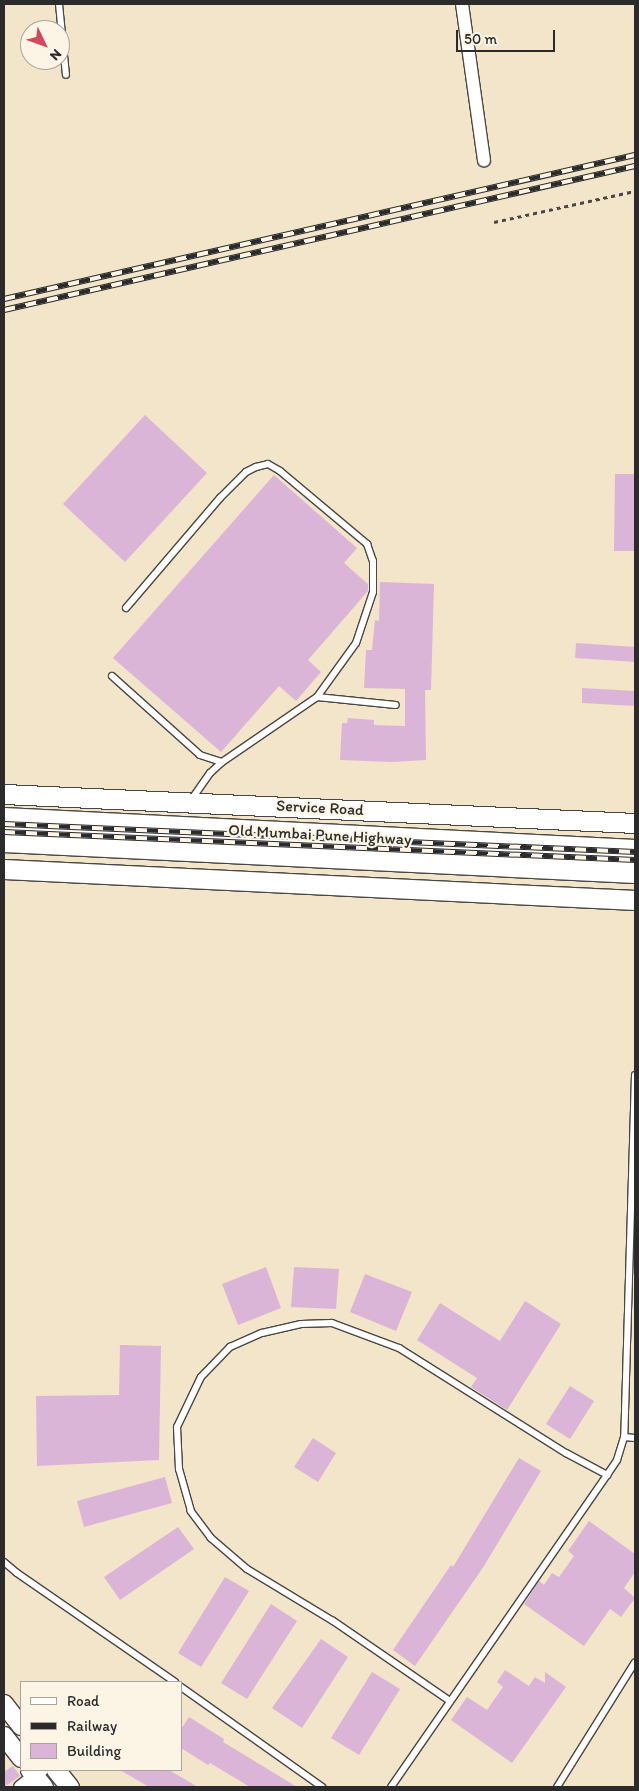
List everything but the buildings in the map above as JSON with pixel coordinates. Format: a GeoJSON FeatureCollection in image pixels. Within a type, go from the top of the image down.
{"type":"FeatureCollection","features":[{"type":"Feature","properties":{"kind":"highway","name":"Old Mumbai Pune Highway"},"geometry":{"type":"LineString","coordinates":[[4,819],[635,851]]}},
{"type":"Feature","properties":{"kind":"highway","name":"Old Mumbai Pune Highway"},"geometry":{"type":"LineString","coordinates":[[4,841],[635,872]]}},
{"type":"Feature","properties":{"kind":"main road","name":"Service Road"},"geometry":{"type":"LineString","coordinates":[[4,794],[635,823]]}},
{"type":"Feature","properties":{"kind":"main road"},"geometry":{"type":"LineString","coordinates":[[4,869],[635,900]]}},
{"type":"Feature","properties":{"kind":"street"},"geometry":{"type":"LineString","coordinates":[[462,4],[484,160]]}},
{"type":"Feature","properties":{"kind":"street"},"geometry":{"type":"LineString","coordinates":[[4,1704],[20,1725]]}},
{"type":"Feature","properties":{"kind":"street"},"geometry":{"type":"LineString","coordinates":[[4,1736],[20,1757]]}},
{"type":"Feature","properties":{"kind":"street"},"geometry":{"type":"LineString","coordinates":[[57,1771],[70,1787]]}},
{"type":"Feature","properties":{"kind":"street"},"geometry":{"type":"LineString","coordinates":[[20,1787],[38,1776]]}},
{"type":"Feature","properties":{"kind":"lane"},"geometry":{"type":"LineString","coordinates":[[59,4],[66,75]]}},
{"type":"Feature","properties":{"kind":"lane"},"geometry":{"type":"LineString","coordinates":[[126,608],[220,498],[246,472],[268,464],[280,470],[367,544],[373,562],[373,592],[361,631],[356,642],[316,697],[222,762],[210,773],[189,802]]}},
{"type":"Feature","properties":{"kind":"lane"},"geometry":{"type":"LineString","coordinates":[[112,676],[200,756],[222,762]]}},
{"type":"Feature","properties":{"kind":"lane"},"geometry":{"type":"LineString","coordinates":[[316,697],[396,705]]}},
{"type":"Feature","properties":{"kind":"lane"},"geometry":{"type":"LineString","coordinates":[[391,1787],[617,1460],[624,1437],[635,1129],[635,1075]]}},
{"type":"Feature","properties":{"kind":"lane"},"geometry":{"type":"LineString","coordinates":[[450,1701],[333,1621],[247,1569],[211,1538],[190,1511],[180,1469],[177,1426],[200,1377],[230,1347],[262,1333],[300,1324],[332,1323],[399,1348],[558,1449],[608,1475]]}},
{"type":"Feature","properties":{"kind":"lane"},"geometry":{"type":"LineString","coordinates":[[624,1437],[635,1438]]}},
{"type":"Feature","properties":{"kind":"lane"},"geometry":{"type":"LineString","coordinates":[[4,1562],[17,1573],[174,1681]]}},
{"type":"Feature","properties":{"kind":"lane"},"geometry":{"type":"LineString","coordinates":[[557,1787],[635,1662]]}},
{"type":"Feature","properties":{"kind":"lane"},"geometry":{"type":"LineString","coordinates":[[182,1688],[322,1787]]}},
{"type":"Feature","properties":{"kind":"path"},"geometry":{"type":"LineString","coordinates":[[494,222],[635,191]]}},
{"type":"Feature","properties":{"kind":"railway"},"geometry":{"type":"LineString","coordinates":[[4,299],[635,155]]}},
{"type":"Feature","properties":{"kind":"railway"},"geometry":{"type":"LineString","coordinates":[[4,310],[635,166]]}},
{"type":"Feature","properties":{"kind":"railway"},"geometry":{"type":"LineString","coordinates":[[4,824],[635,852]]}},
{"type":"Feature","properties":{"kind":"railway"},"geometry":{"type":"LineString","coordinates":[[4,832],[635,860]]}}]}
